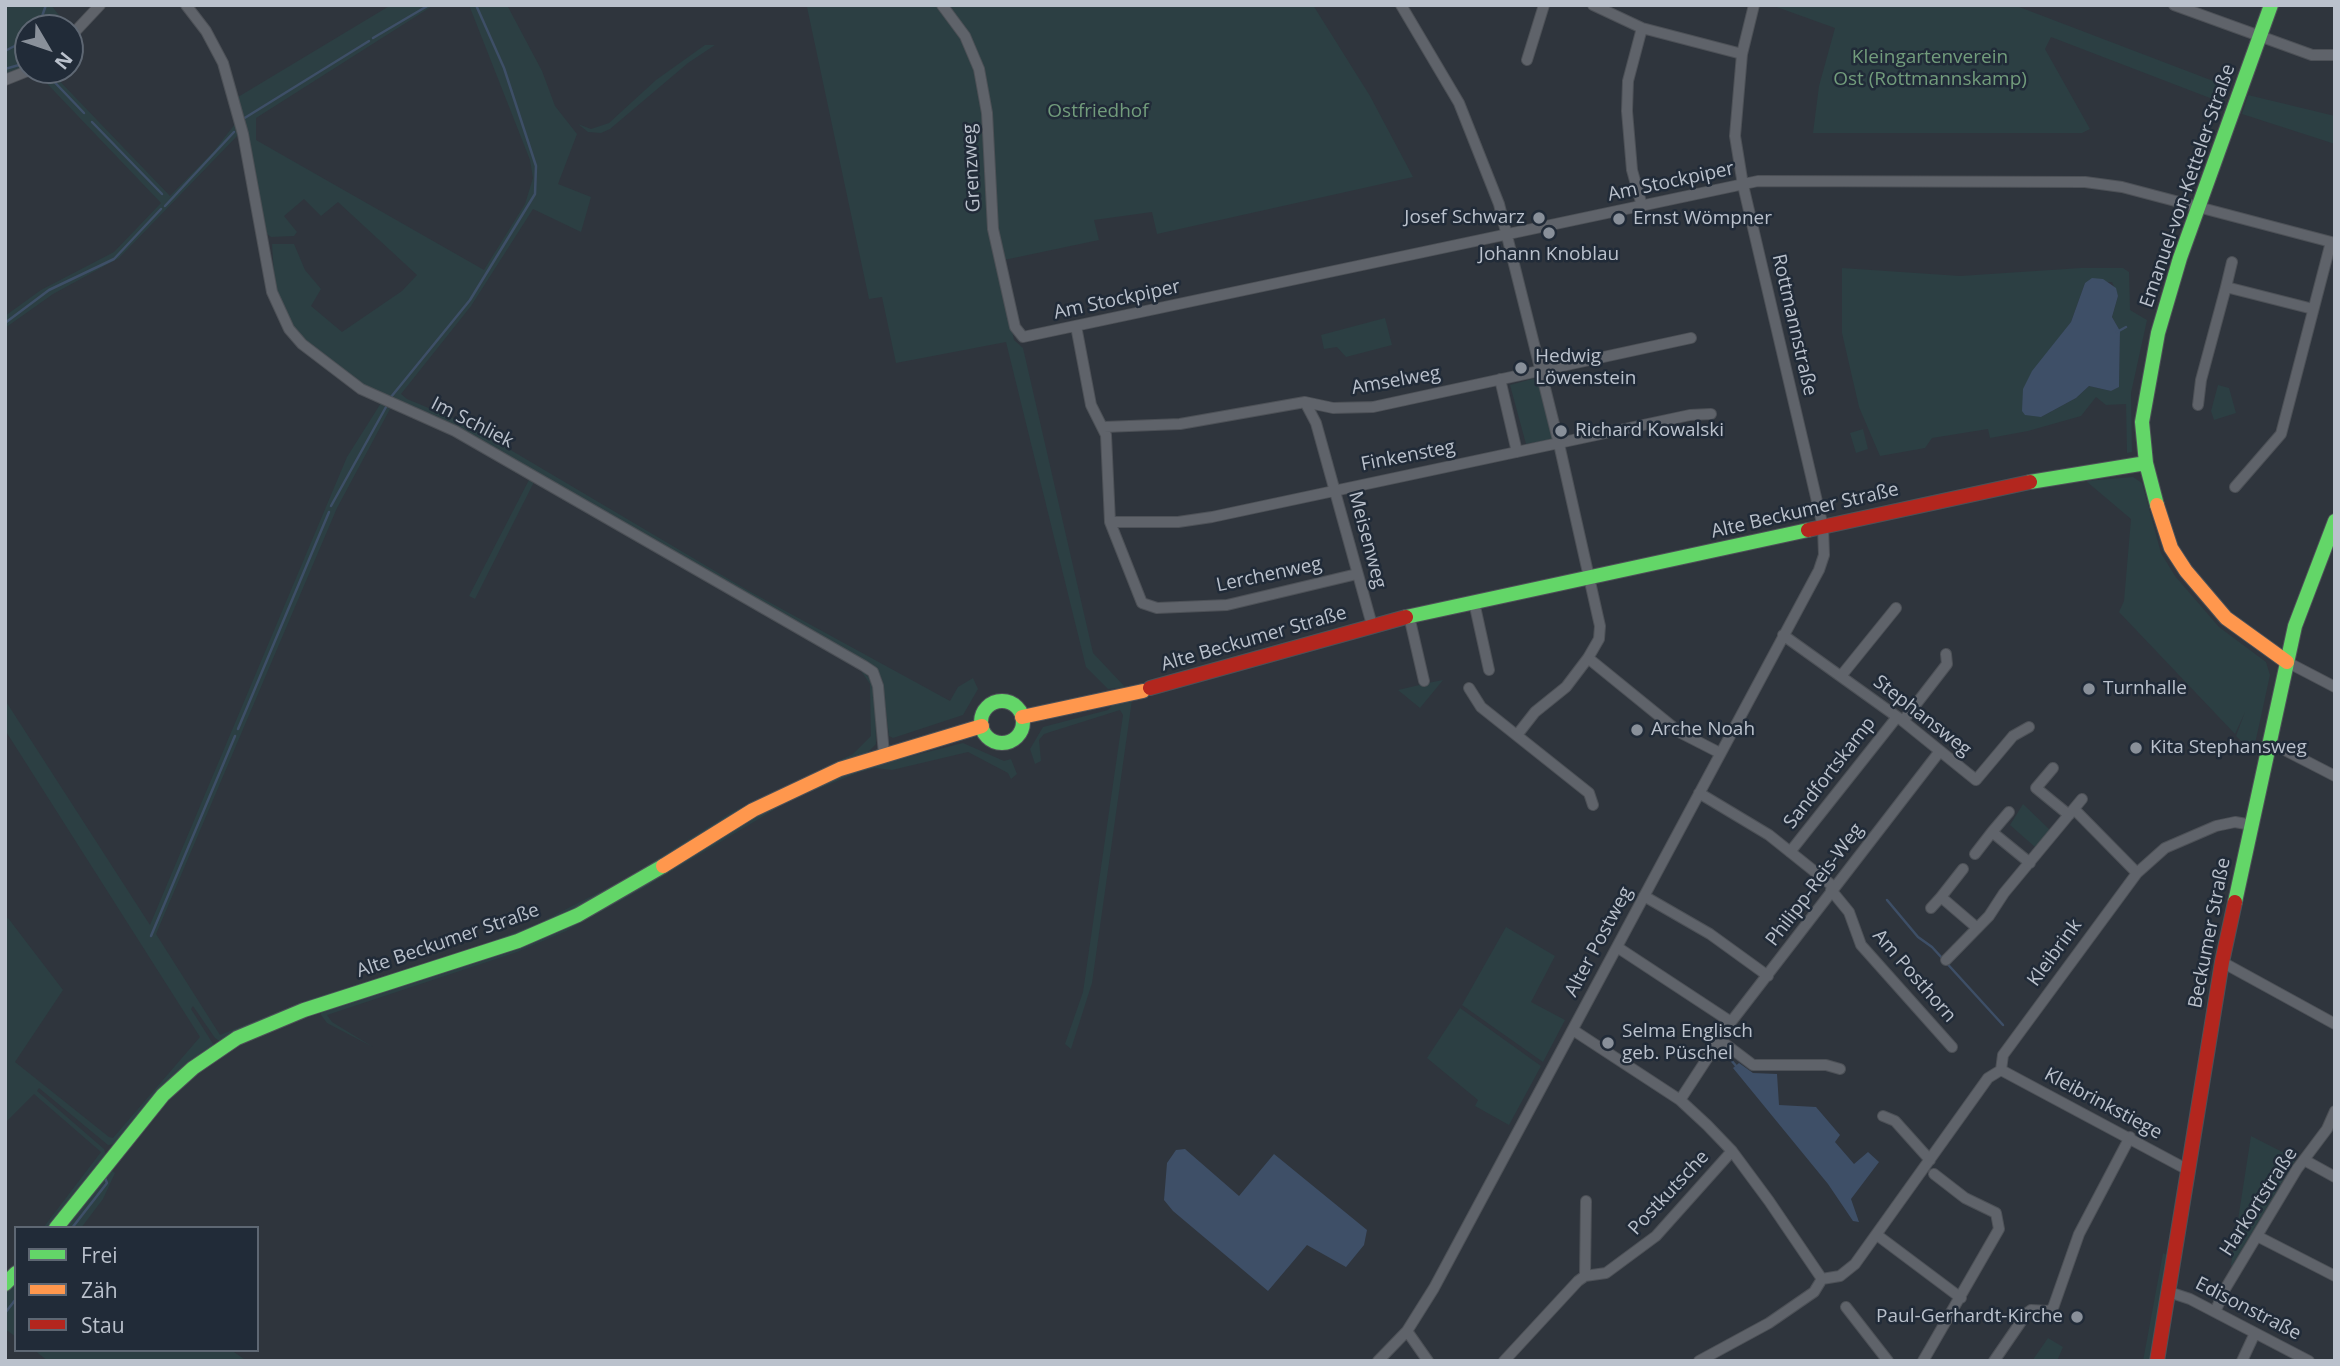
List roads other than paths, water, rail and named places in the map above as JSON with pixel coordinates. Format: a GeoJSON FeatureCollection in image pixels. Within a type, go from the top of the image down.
{"type":"FeatureCollection","features":[{"type":"Feature","properties":{"kind":"street"},"geometry":{"type":"LineString","coordinates":[[84,22],[100,5]]}},
{"type":"Feature","properties":{"kind":"street","name":"Im Schliek"},"geometry":{"type":"LineString","coordinates":[[186,5],[223,63],[243,134],[272,292],[283,319],[302,344],[361,389],[455,430],[864,666],[873,673],[878,686],[884,754]]}},
{"type":"Feature","properties":{"kind":"street","name":"Grenzweg"},"geometry":{"type":"LineString","coordinates":[[942,5],[965,36],[979,69],[987,113],[993,229],[1015,327],[1020,336]]}},
{"type":"Feature","properties":{"kind":"street"},"geometry":{"type":"LineString","coordinates":[[1401,5],[1458,103],[1484,160],[1508,235],[1600,626],[1599,639],[1566,687],[1535,712],[1517,735]]}},
{"type":"Feature","properties":{"kind":"street"},"geometry":{"type":"LineString","coordinates":[[1527,60],[1544,5]]}},
{"type":"Feature","properties":{"kind":"street"},"geometry":{"type":"LineString","coordinates":[[1593,5],[1642,29],[1742,54]]}},
{"type":"Feature","properties":{"kind":"street","name":"Rottmannstraße"},"geometry":{"type":"LineString","coordinates":[[1754,5],[1742,54],[1735,136],[1743,185],[1823,527]]}},
{"type":"Feature","properties":{"kind":"street"},"geometry":{"type":"LineString","coordinates":[[2174,5],[2312,55],[2335,55]]}},
{"type":"Feature","properties":{"kind":"street","name":"Emanuel-von-Ketteler-Straße"},"geometry":{"type":"LineString","coordinates":[[2271,5],[2176,270],[2148,381],[2142,422],[2146,463],[2171,548],[2186,571],[2226,618],[2287,662]]}},
{"type":"Feature","properties":{"kind":"street"},"geometry":{"type":"LineString","coordinates":[[1642,29],[1628,81],[1627,111],[1632,170],[1642,206]]}},
{"type":"Feature","properties":{"kind":"street","name":"Am Stockpiper"},"geometry":{"type":"LineString","coordinates":[[1020,336],[1026,338],[1758,181],[2085,182],[2122,187],[2333,243]]}},
{"type":"Feature","properties":{"kind":"street"},"geometry":{"type":"LineString","coordinates":[[2235,486],[2281,434],[2333,243]]}},
{"type":"Feature","properties":{"kind":"street"},"geometry":{"type":"LineString","coordinates":[[2198,405],[2204,370],[2232,262]]}},
{"type":"Feature","properties":{"kind":"street"},"geometry":{"type":"LineString","coordinates":[[2226,287],[2313,309]]}},
{"type":"Feature","properties":{"kind":"street","name":"Lerchenweg"},"geometry":{"type":"LineString","coordinates":[[1076,326],[1091,405],[1104,427],[1110,522],[1139,599],[1151,608],[1227,605],[1357,575]]}},
{"type":"Feature","properties":{"kind":"street","name":"Amselweg"},"geometry":{"type":"LineString","coordinates":[[1104,427],[1180,424],[1305,402],[1333,408],[1373,407],[1691,338]]}},
{"type":"Feature","properties":{"kind":"street"},"geometry":{"type":"LineString","coordinates":[[1500,379],[1517,452]]}},
{"type":"Feature","properties":{"kind":"street","name":"Meisenweg"},"geometry":{"type":"LineString","coordinates":[[1305,402],[1316,423],[1372,625]]}},
{"type":"Feature","properties":{"kind":"street"},"geometry":{"type":"LineString","coordinates":[[1316,423],[1333,408]]}},
{"type":"Feature","properties":{"kind":"street","name":"Finkensteg"},"geometry":{"type":"LineString","coordinates":[[1110,522],[1190,520],[1690,415],[1711,414]]}},
{"type":"Feature","properties":{"kind":"street","name":"Alte Beckumer Straße"},"geometry":{"type":"LineString","coordinates":[[1023,717],[1147,690],[1409,616],[2020,484],[2146,463]]}},
{"type":"Feature","properties":{"kind":"street","name":"Beckumer Straße"},"geometry":{"type":"LineString","coordinates":[[2157,1361],[2222,962],[2287,662],[2311,579],[2334,525]]}},
{"type":"Feature","properties":{"kind":"street","name":"Alter Postweg"},"geometry":{"type":"LineString","coordinates":[[1378,1361],[1407,1331],[1440,1276],[1819,570],[1824,555],[1823,527]]}},
{"type":"Feature","properties":{"kind":"street"},"geometry":{"type":"LineString","coordinates":[[1474,602],[1489,670]]}},
{"type":"Feature","properties":{"kind":"street"},"geometry":{"type":"LineString","coordinates":[[1841,676],[1896,608]]}},
{"type":"Feature","properties":{"kind":"street"},"geometry":{"type":"LineString","coordinates":[[1409,616],[1424,681]]}},
{"type":"Feature","properties":{"kind":"street","name":"Stephansweg"},"geometry":{"type":"LineString","coordinates":[[1783,635],[1900,719],[1976,780],[2013,736],[2029,727]]}},
{"type":"Feature","properties":{"kind":"street","name":"Sandfortskamp"},"geometry":{"type":"LineString","coordinates":[[1790,852],[1947,664],[1946,654]]}},
{"type":"Feature","properties":{"kind":"street"},"geometry":{"type":"LineString","coordinates":[[1588,658],[1679,732],[1720,753]]}},
{"type":"Feature","properties":{"kind":"street"},"geometry":{"type":"LineString","coordinates":[[2287,662],[2335,687]]}},
{"type":"Feature","properties":{"kind":"street"},"geometry":{"type":"LineString","coordinates":[[1469,688],[1481,707],[1589,793],[1593,805]]}},
{"type":"Feature","properties":{"kind":"street"},"geometry":{"type":"LineString","coordinates":[[999,701],[1017,706],[1023,717],[1019,733],[1003,742],[989,738],[982,726],[984,712],[999,701]]}},
{"type":"Feature","properties":{"kind":"street","name":"Alte Beckumer Straße"},"geometry":{"type":"LineString","coordinates":[[58,1226],[163,1095],[192,1068],[237,1038],[304,1010],[494,950],[542,931],[635,884],[753,810],[840,769],[982,726]]}},
{"type":"Feature","properties":{"kind":"street"},"geometry":{"type":"LineString","coordinates":[[2269,741],[2335,776]]}},
{"type":"Feature","properties":{"kind":"street","name":"Philipp-Reis-Weg"},"geometry":{"type":"LineString","coordinates":[[1680,1100],[1731,1022],[1940,751]]}},
{"type":"Feature","properties":{"kind":"street"},"geometry":{"type":"LineString","coordinates":[[2053,768],[2036,788],[2072,812],[2137,873]]}},
{"type":"Feature","properties":{"kind":"street","name":"Am Posthorn"},"geometry":{"type":"LineString","coordinates":[[1699,793],[1737,814],[1790,852],[1832,889],[1849,912],[1861,946],[1952,1046]]}},
{"type":"Feature","properties":{"kind":"street"},"geometry":{"type":"LineString","coordinates":[[1946,960],[1989,916],[2082,800]]}},
{"type":"Feature","properties":{"kind":"street"},"geometry":{"type":"LineString","coordinates":[[1975,854],[2009,812]]}},
{"type":"Feature","properties":{"kind":"street","name":"Kleibrink"},"geometry":{"type":"LineString","coordinates":[[1699,1361],[1783,1314],[1814,1292],[1822,1279],[1844,1273],[1877,1235],[1988,1078],[2001,1070],[2003,1055],[2137,873],[2165,848],[2216,826],[2235,822],[2252,825]]}},
{"type":"Feature","properties":{"kind":"street"},"geometry":{"type":"LineString","coordinates":[[1992,832],[2029,863]]}},
{"type":"Feature","properties":{"kind":"street"},"geometry":{"type":"LineString","coordinates":[[1931,908],[1963,869]]}},
{"type":"Feature","properties":{"kind":"street"},"geometry":{"type":"LineString","coordinates":[[1644,896],[1710,934],[1768,976]]}},
{"type":"Feature","properties":{"kind":"street"},"geometry":{"type":"LineString","coordinates":[[1941,897],[1976,927]]}},
{"type":"Feature","properties":{"kind":"street"},"geometry":{"type":"LineString","coordinates":[[1617,947],[1731,1022]]}},
{"type":"Feature","properties":{"kind":"street"},"geometry":{"type":"LineString","coordinates":[[2222,962],[2335,1024]]}},
{"type":"Feature","properties":{"kind":"street"},"geometry":{"type":"LineString","coordinates":[[1573,1030],[1680,1100],[1732,1151],[1822,1279]]}},
{"type":"Feature","properties":{"kind":"street"},"geometry":{"type":"LineString","coordinates":[[1720,1040],[1753,1065],[1826,1065],[1840,1069]]}},
{"type":"Feature","properties":{"kind":"street","name":"Kleibrinkstiege"},"geometry":{"type":"LineString","coordinates":[[2001,1070],[2188,1170]]}},
{"type":"Feature","properties":{"kind":"street","name":"Harkortstraße"},"geometry":{"type":"LineString","coordinates":[[2215,1312],[2225,1289],[2335,1111]]}},
{"type":"Feature","properties":{"kind":"street"},"geometry":{"type":"LineString","coordinates":[[1883,1116],[1895,1121],[1930,1160]]}},
{"type":"Feature","properties":{"kind":"street"},"geometry":{"type":"LineString","coordinates":[[1994,1361],[2026,1313],[2031,1310],[2049,1311],[2053,1308],[2079,1234],[2130,1137]]}},
{"type":"Feature","properties":{"kind":"street","name":"Postkutsche"},"geometry":{"type":"LineString","coordinates":[[1504,1361],[1585,1276],[1606,1273],[1648,1243],[1678,1214],[1732,1151]]}},
{"type":"Feature","properties":{"kind":"street"},"geometry":{"type":"LineString","coordinates":[[2306,1161],[2335,1177]]}},
{"type":"Feature","properties":{"kind":"street"},"geometry":{"type":"LineString","coordinates":[[1923,1361],[2000,1230],[1996,1213],[1965,1198],[1934,1174]]}},
{"type":"Feature","properties":{"kind":"street"},"geometry":{"type":"LineString","coordinates":[[1585,1276],[1586,1201]]}},
{"type":"Feature","properties":{"kind":"street"},"geometry":{"type":"LineString","coordinates":[[1877,1235],[1961,1298]]}},
{"type":"Feature","properties":{"kind":"street"},"geometry":{"type":"LineString","coordinates":[[2257,1236],[2335,1276]]}},
{"type":"Feature","properties":{"kind":"street","name":"Edisonstraße"},"geometry":{"type":"LineString","coordinates":[[2169,1292],[2215,1312],[2309,1361]]}},
{"type":"Feature","properties":{"kind":"street"},"geometry":{"type":"LineString","coordinates":[[1846,1307],[1888,1361]]}},
{"type":"Feature","properties":{"kind":"street"},"geometry":{"type":"LineString","coordinates":[[1407,1331],[1428,1361]]}},
{"type":"Feature","properties":{"kind":"street"},"geometry":{"type":"LineString","coordinates":[[2242,1361],[2255,1333]]}},
{"type":"Feature","properties":{"kind":"water"},"geometry":{"type":"Polygon","coordinates":[[[2092,278],[2103,279],[2116,288],[2118,296],[2112,317],[2120,331],[2119,387],[2111,391],[2089,386],[2076,398],[2041,417],[2025,415],[2022,411],[2023,389],[2032,371],[2071,322],[2085,283],[2092,278]]]}},
{"type":"Feature","properties":{"kind":"water"},"geometry":{"type":"Polygon","coordinates":[[[1739,1063],[1753,1073],[1777,1074],[1779,1105],[1816,1107],[1840,1135],[1835,1142],[1854,1164],[1868,1152],[1879,1162],[1851,1199],[1859,1222],[1853,1221],[1828,1184],[1733,1068],[1739,1063]]]}},
{"type":"Feature","properties":{"kind":"water"},"geometry":{"type":"Polygon","coordinates":[[[1185,1149],[1239,1196],[1274,1154],[1367,1230],[1364,1245],[1346,1267],[1307,1245],[1268,1291],[1173,1211],[1164,1200],[1167,1163],[1176,1150],[1185,1149]]]}},
{"type":"Feature","properties":{"kind":"waterway"},"geometry":{"type":"LineString","coordinates":[[43,14],[46,5]]}},
{"type":"Feature","properties":{"kind":"waterway"},"geometry":{"type":"LineString","coordinates":[[373,38],[429,5]]}},
{"type":"Feature","properties":{"kind":"waterway"},"geometry":{"type":"LineString","coordinates":[[391,397],[470,300],[535,194],[536,166],[504,68],[476,5]]}},
{"type":"Feature","properties":{"kind":"waterway"},"geometry":{"type":"LineString","coordinates":[[243,119],[369,41]]}},
{"type":"Feature","properties":{"kind":"waterway"},"geometry":{"type":"LineString","coordinates":[[5,51],[14,46]]}},
{"type":"Feature","properties":{"kind":"waterway"},"geometry":{"type":"LineString","coordinates":[[5,69],[14,66]]}},
{"type":"Feature","properties":{"kind":"waterway"},"geometry":{"type":"LineString","coordinates":[[56,84],[84,113]]}},
{"type":"Feature","properties":{"kind":"waterway"},"geometry":{"type":"LineString","coordinates":[[92,122],[162,194]]}},
{"type":"Feature","properties":{"kind":"waterway"},"geometry":{"type":"LineString","coordinates":[[165,206],[234,132]]}},
{"type":"Feature","properties":{"kind":"waterway"},"geometry":{"type":"LineString","coordinates":[[5,323],[49,290],[114,259],[161,209]]}},
{"type":"Feature","properties":{"kind":"waterway"},"geometry":{"type":"LineString","coordinates":[[2117,332],[2126,327]]}},
{"type":"Feature","properties":{"kind":"waterway"},"geometry":{"type":"LineString","coordinates":[[331,506],[386,407]]}},
{"type":"Feature","properties":{"kind":"waterway"},"geometry":{"type":"LineString","coordinates":[[238,729],[329,512]]}},
{"type":"Feature","properties":{"kind":"waterway"},"geometry":{"type":"LineString","coordinates":[[151,936],[235,736]]}},
{"type":"Feature","properties":{"kind":"waterway"},"geometry":{"type":"LineString","coordinates":[[1887,900],[1918,937],[1932,947],[2003,1025]]}},
{"type":"Feature","properties":{"kind":"waterway"},"geometry":{"type":"LineString","coordinates":[[1731,1060],[1737,1067]]}},
{"type":"Feature","properties":{"kind":"waterway"},"geometry":{"type":"LineString","coordinates":[[74,1226],[107,1183],[105,1178]]}},
{"type":"Feature","properties":{"kind":"waterway"},"geometry":{"type":"LineString","coordinates":[[5,1313],[14,1302]]}},
{"type":"Feature","properties":{"kind":"place","name":"Josef Schwarz"},"geometry":{"type":"Point","coordinates":[1539,218]}},
{"type":"Feature","properties":{"kind":"place","name":"Ernst Wömpner"},"geometry":{"type":"Point","coordinates":[1619,219]}},
{"type":"Feature","properties":{"kind":"place","name":"Johann Knoblau"},"geometry":{"type":"Point","coordinates":[1549,233]}},
{"type":"Feature","properties":{"kind":"place","name":"Hedwig Löwenstein"},"geometry":{"type":"Point","coordinates":[1521,368]}},
{"type":"Feature","properties":{"kind":"place","name":"Richard Kowalski"},"geometry":{"type":"Point","coordinates":[1561,431]}},
{"type":"Feature","properties":{"kind":"place","name":"Turnhalle"},"geometry":{"type":"Point","coordinates":[2089,689]}},
{"type":"Feature","properties":{"kind":"place","name":"Arche Noah"},"geometry":{"type":"Point","coordinates":[1637,730]}},
{"type":"Feature","properties":{"kind":"place","name":"Kita Stephansweg"},"geometry":{"type":"Point","coordinates":[2136,748]}},
{"type":"Feature","properties":{"kind":"place","name":"Selma Englisch geb. Püschel"},"geometry":{"type":"Point","coordinates":[1608,1043]}},
{"type":"Feature","properties":{"kind":"place","name":"Paul-Gerhardt-Kirche"},"geometry":{"type":"Point","coordinates":[2077,1317]}},
{"type":"Feature","properties":{"kind":"park label","name":"Kleingartenverein Ost (Rottmannskamp)"},"geometry":{"type":"Point","coordinates":[1930,69]}},
{"type":"Feature","properties":{"kind":"park label","name":"Ostfriedhof"},"geometry":{"type":"Point","coordinates":[1098,112]}}]}
